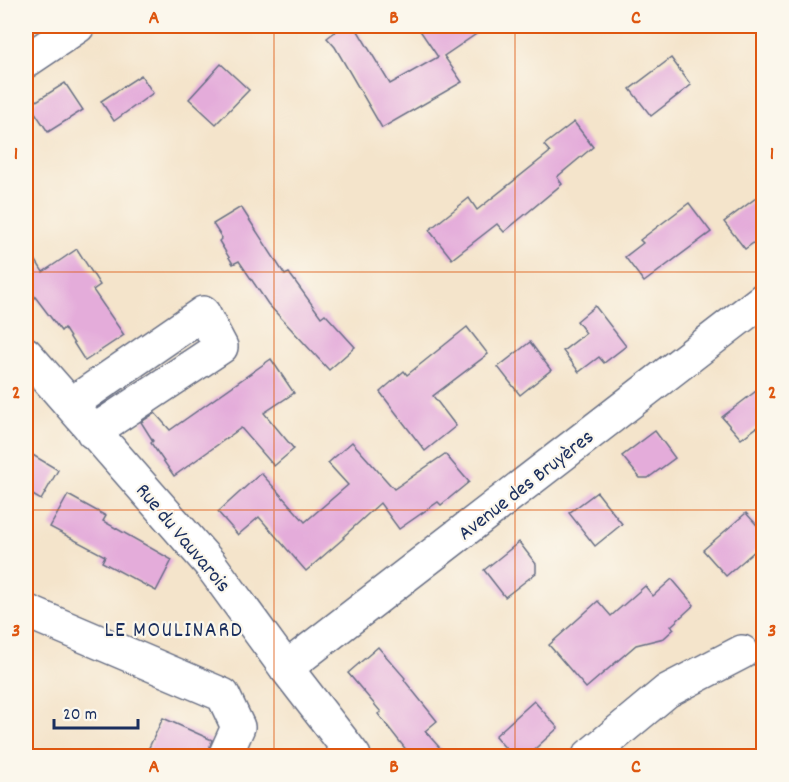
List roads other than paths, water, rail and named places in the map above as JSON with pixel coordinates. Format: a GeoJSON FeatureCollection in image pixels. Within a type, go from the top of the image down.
{"type":"FeatureCollection","features":[{"type":"Feature","properties":{"kind":"street"},"geometry":{"type":"LineString","coordinates":[[26,61],[78,26]]}},
{"type":"Feature","properties":{"kind":"street","name":"Avenue des Bruyères"},"geometry":{"type":"LineString","coordinates":[[286,668],[764,299]]}},
{"type":"Feature","properties":{"kind":"street"},"geometry":{"type":"LineString","coordinates":[[71,404],[203,313],[221,347],[93,432]]}},
{"type":"Feature","properties":{"kind":"street","name":"Rue du Vauvarois"},"geometry":{"type":"LineString","coordinates":[[26,354],[210,564],[354,756]]}},
{"type":"Feature","properties":{"kind":"street"},"geometry":{"type":"LineString","coordinates":[[26,611],[224,695],[238,727],[225,756]]}},
{"type":"Feature","properties":{"kind":"street"},"geometry":{"type":"LineString","coordinates":[[589,756],[667,691],[742,652]]}},
{"type":"Feature","properties":{"kind":"district","name":"LE MOULINARD"},"geometry":{"type":"Point","coordinates":[174,628]}}]}
